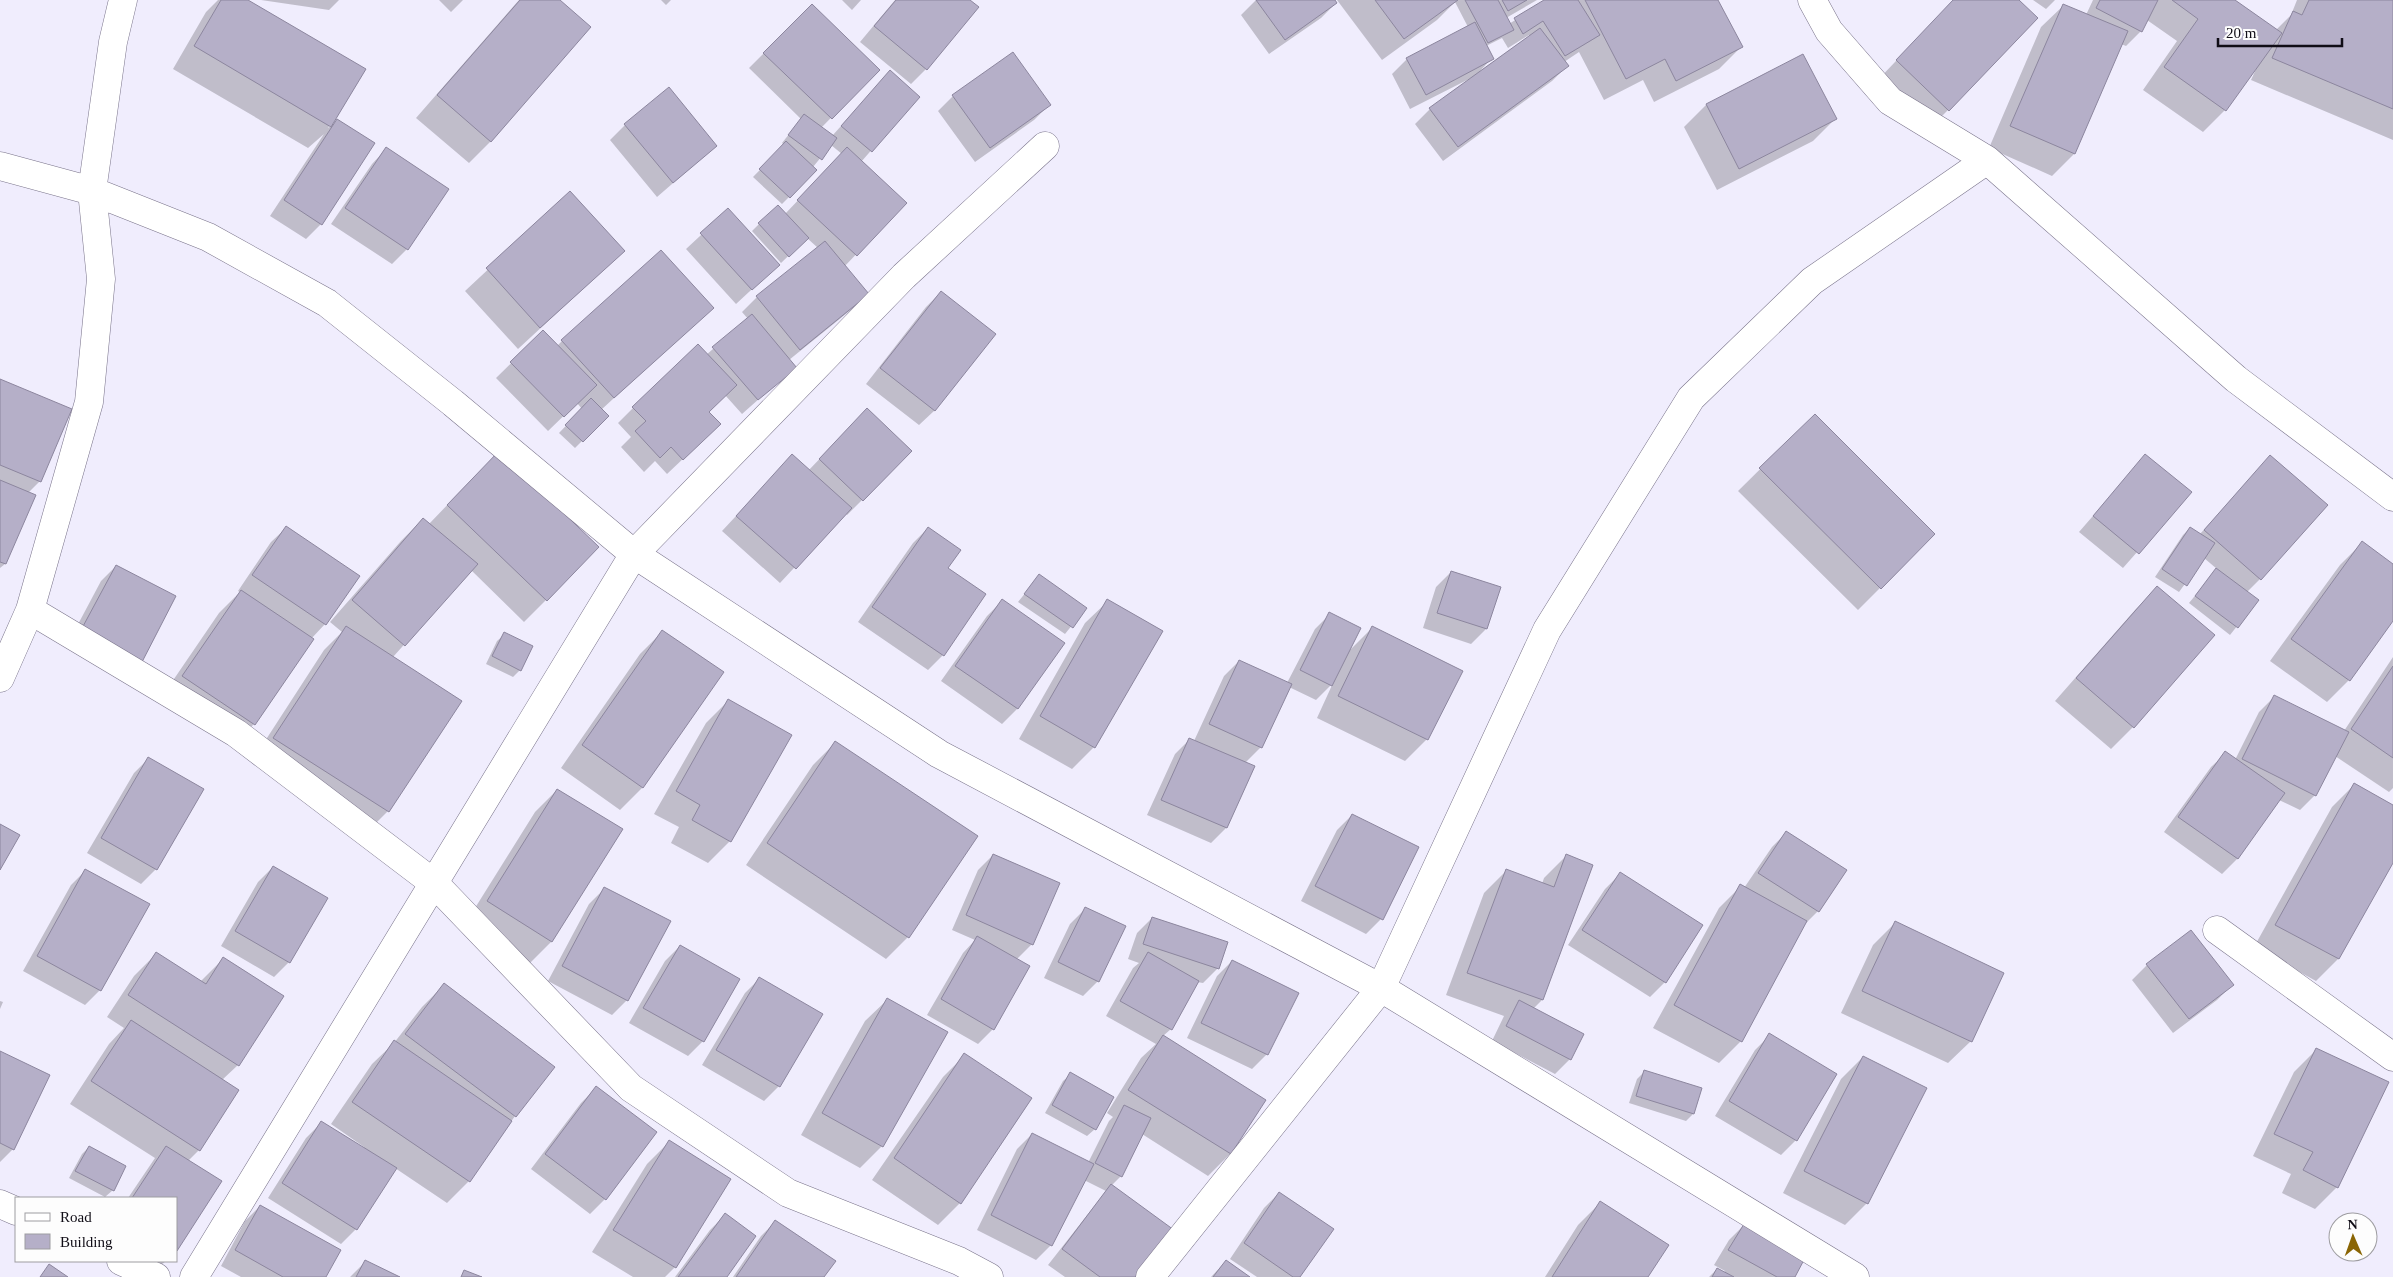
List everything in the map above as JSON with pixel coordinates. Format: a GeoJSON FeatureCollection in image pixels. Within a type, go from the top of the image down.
{"type":"FeatureCollection","features":[{"type":"Feature","properties":{"kind":"street"},"geometry":{"type":"LineString","coordinates":[[0,678],[30,610],[89,402],[101,279],[92,191],[113,42],[123,0]]}},
{"type":"Feature","properties":{"kind":"street"},"geometry":{"type":"LineString","coordinates":[[1812,0],[1829,31],[1890,101],[1987,160],[2236,379],[2393,497]]}},
{"type":"Feature","properties":{"kind":"street"},"geometry":{"type":"LineString","coordinates":[[194,1277],[435,884],[634,554],[904,276],[1045,146]]}},
{"type":"Feature","properties":{"kind":"street"},"geometry":{"type":"LineString","coordinates":[[1150,1277],[1381,988],[1548,630],[1691,398],[1812,281],[1987,160]]}},
{"type":"Feature","properties":{"kind":"street"},"geometry":{"type":"LineString","coordinates":[[0,166],[92,191],[208,236],[328,303],[453,403],[634,554],[939,754],[1381,988],[1855,1277]]}},
{"type":"Feature","properties":{"kind":"street"},"geometry":{"type":"LineString","coordinates":[[30,610],[236,733],[435,884],[630,1088],[788,1193],[959,1261],[989,1277]]}},
{"type":"Feature","properties":{"kind":"street"},"geometry":{"type":"LineString","coordinates":[[2217,930],[2393,1057]]}},
{"type":"Feature","properties":{"kind":"street"},"geometry":{"type":"LineString","coordinates":[[0,1204],[15,1211]]}},
{"type":"Feature","properties":{"kind":"street"},"geometry":{"type":"LineString","coordinates":[[123,1262],[156,1277]]}},
{"type":"Feature","properties":{"kind":"building"},"geometry":{"type":"Polygon","coordinates":[[[221,0],[248,0],[366,69],[331,127],[194,46],[221,0]]]}},
{"type":"Feature","properties":{"kind":"building"},"geometry":{"type":"Polygon","coordinates":[[[520,0],[560,0],[591,27],[491,142],[437,95],[520,0]]]}},
{"type":"Feature","properties":{"kind":"building"},"geometry":{"type":"Polygon","coordinates":[[[896,0],[970,0],[979,7],[927,70],[874,26],[896,0]]]}},
{"type":"Feature","properties":{"kind":"building"},"geometry":{"type":"Polygon","coordinates":[[[1256,0],[1335,0],[1337,3],[1285,40],[1256,0]]]}},
{"type":"Feature","properties":{"kind":"building"},"geometry":{"type":"Polygon","coordinates":[[[1375,0],[1458,0],[1404,39],[1375,0]]]}},
{"type":"Feature","properties":{"kind":"building"},"geometry":{"type":"Polygon","coordinates":[[[1465,0],[1498,0],[1514,30],[1488,43],[1465,0]]]}},
{"type":"Feature","properties":{"kind":"building"},"geometry":{"type":"Polygon","coordinates":[[[1502,0],[1527,0],[1508,11],[1502,0]]]}},
{"type":"Feature","properties":{"kind":"building"},"geometry":{"type":"Polygon","coordinates":[[[1544,0],[1578,0],[1600,35],[1565,56],[1543,21],[1523,34],[1514,18],[1544,0]]]}},
{"type":"Feature","properties":{"kind":"building"},"geometry":{"type":"Polygon","coordinates":[[[1585,0],[1718,0],[1743,47],[1676,81],[1665,59],[1626,79],[1585,0]]]}},
{"type":"Feature","properties":{"kind":"building"},"geometry":{"type":"Polygon","coordinates":[[[1953,0],[2019,0],[2038,18],[1949,111],[1896,60],[1953,0]]]}},
{"type":"Feature","properties":{"kind":"building"},"geometry":{"type":"Polygon","coordinates":[[[2100,0],[2158,0],[2142,32],[2096,8],[2100,0]]]}},
{"type":"Feature","properties":{"kind":"building"},"geometry":{"type":"Polygon","coordinates":[[[2172,0],[2235,0],[2282,33],[2226,111],[2164,67],[2198,19],[2172,0]]]}},
{"type":"Feature","properties":{"kind":"building"},"geometry":{"type":"Polygon","coordinates":[[[2309,0],[2393,0],[2393,109],[2272,58],[2293,11],[2302,15],[2309,0]]]}},
{"type":"Feature","properties":{"kind":"building"},"geometry":{"type":"Polygon","coordinates":[[[812,4],[880,70],[832,119],[763,53],[812,4]]]}},
{"type":"Feature","properties":{"kind":"building"},"geometry":{"type":"Polygon","coordinates":[[[2063,4],[2128,31],[2075,154],[2010,126],[2063,4]]]}},
{"type":"Feature","properties":{"kind":"building"},"geometry":{"type":"Polygon","coordinates":[[[1475,22],[1494,59],[1426,95],[1406,58],[1475,22]]]}},
{"type":"Feature","properties":{"kind":"building"},"geometry":{"type":"Polygon","coordinates":[[[1540,28],[1569,66],[1458,147],[1429,108],[1540,28]]]}},
{"type":"Feature","properties":{"kind":"building"},"geometry":{"type":"Polygon","coordinates":[[[1013,52],[1051,105],[990,148],[952,95],[1013,52]]]}},
{"type":"Feature","properties":{"kind":"building"},"geometry":{"type":"Polygon","coordinates":[[[1803,54],[1837,119],[1739,169],[1706,104],[1803,54]]]}},
{"type":"Feature","properties":{"kind":"building"},"geometry":{"type":"Polygon","coordinates":[[[890,70],[920,97],[872,152],[841,126],[890,70]]]}},
{"type":"Feature","properties":{"kind":"building"},"geometry":{"type":"Polygon","coordinates":[[[669,87],[717,146],[673,183],[624,124],[669,87]]]}},
{"type":"Feature","properties":{"kind":"building"},"geometry":{"type":"Polygon","coordinates":[[[804,114],[837,138],[822,160],[788,135],[804,114]]]}},
{"type":"Feature","properties":{"kind":"building"},"geometry":{"type":"Polygon","coordinates":[[[337,119],[375,143],[322,225],[284,200],[337,119]]]}},
{"type":"Feature","properties":{"kind":"building"},"geometry":{"type":"Polygon","coordinates":[[[786,141],[817,170],[790,198],[759,169],[786,141]]]}},
{"type":"Feature","properties":{"kind":"building"},"geometry":{"type":"Polygon","coordinates":[[[386,147],[449,189],[408,250],[345,208],[386,147]]]}},
{"type":"Feature","properties":{"kind":"building"},"geometry":{"type":"Polygon","coordinates":[[[847,147],[907,203],[857,256],[797,200],[847,147]]]}},
{"type":"Feature","properties":{"kind":"building"},"geometry":{"type":"Polygon","coordinates":[[[570,191],[625,251],[540,328],[486,268],[570,191]]]}},
{"type":"Feature","properties":{"kind":"building"},"geometry":{"type":"Polygon","coordinates":[[[778,205],[809,238],[789,257],[758,223],[778,205]]]}},
{"type":"Feature","properties":{"kind":"building"},"geometry":{"type":"Polygon","coordinates":[[[728,208],[780,265],[752,290],[700,233],[728,208]]]}},
{"type":"Feature","properties":{"kind":"building"},"geometry":{"type":"Polygon","coordinates":[[[825,241],[869,294],[800,350],[756,296],[825,241]]]}},
{"type":"Feature","properties":{"kind":"building"},"geometry":{"type":"Polygon","coordinates":[[[661,250],[714,308],[614,398],[561,340],[661,250]]]}},
{"type":"Feature","properties":{"kind":"building"},"geometry":{"type":"Polygon","coordinates":[[[941,291],[996,334],[935,411],[880,368],[941,291]]]}},
{"type":"Feature","properties":{"kind":"building"},"geometry":{"type":"Polygon","coordinates":[[[752,314],[797,368],[758,400],[712,347],[752,314]]]}},
{"type":"Feature","properties":{"kind":"building"},"geometry":{"type":"Polygon","coordinates":[[[543,330],[597,385],[564,417],[510,362],[543,330]]]}},
{"type":"Feature","properties":{"kind":"building"},"geometry":{"type":"Polygon","coordinates":[[[698,344],[737,385],[709,412],[721,424],[683,460],[671,447],[660,458],[635,431],[646,421],[632,407],[698,344]]]}},
{"type":"Feature","properties":{"kind":"building"},"geometry":{"type":"Polygon","coordinates":[[[0,379],[72,409],[41,482],[0,465],[0,379]]]}},
{"type":"Feature","properties":{"kind":"building"},"geometry":{"type":"Polygon","coordinates":[[[591,398],[609,416],[583,442],[565,425],[591,398]]]}},
{"type":"Feature","properties":{"kind":"building"},"geometry":{"type":"Polygon","coordinates":[[[867,408],[912,451],[863,501],[819,459],[867,408]]]}},
{"type":"Feature","properties":{"kind":"building"},"geometry":{"type":"Polygon","coordinates":[[[1815,414],[1935,534],[1881,589],[1759,468],[1815,414]]]}},
{"type":"Feature","properties":{"kind":"building"},"geometry":{"type":"Polygon","coordinates":[[[499,451],[599,547],[547,601],[447,505],[499,451]]]}},
{"type":"Feature","properties":{"kind":"building"},"geometry":{"type":"Polygon","coordinates":[[[792,454],[852,508],[796,569],[736,516],[792,454]]]}},
{"type":"Feature","properties":{"kind":"building"},"geometry":{"type":"Polygon","coordinates":[[[2145,454],[2192,492],[2139,554],[2093,516],[2145,454]]]}},
{"type":"Feature","properties":{"kind":"building"},"geometry":{"type":"Polygon","coordinates":[[[2270,455],[2328,505],[2261,580],[2204,530],[2270,455]]]}},
{"type":"Feature","properties":{"kind":"building"},"geometry":{"type":"Polygon","coordinates":[[[0,480],[36,495],[6,564],[0,562],[0,480]]]}},
{"type":"Feature","properties":{"kind":"building"},"geometry":{"type":"Polygon","coordinates":[[[423,518],[478,564],[405,646],[352,600],[423,518]]]}},
{"type":"Feature","properties":{"kind":"building"},"geometry":{"type":"Polygon","coordinates":[[[286,526],[360,576],[326,625],[252,575],[286,526]]]}},
{"type":"Feature","properties":{"kind":"building"},"geometry":{"type":"Polygon","coordinates":[[[928,527],[961,550],[948,568],[986,594],[944,656],[872,607],[928,527]]]}},
{"type":"Feature","properties":{"kind":"building"},"geometry":{"type":"Polygon","coordinates":[[[2190,527],[2215,543],[2187,586],[2162,569],[2190,527]]]}},
{"type":"Feature","properties":{"kind":"building"},"geometry":{"type":"Polygon","coordinates":[[[2362,541],[2393,564],[2393,621],[2350,681],[2291,639],[2362,541]]]}},
{"type":"Feature","properties":{"kind":"building"},"geometry":{"type":"Polygon","coordinates":[[[116,565],[176,596],[142,662],[81,630],[116,565]]]}},
{"type":"Feature","properties":{"kind":"building"},"geometry":{"type":"Polygon","coordinates":[[[2216,568],[2259,600],[2238,628],[2195,596],[2216,568]]]}},
{"type":"Feature","properties":{"kind":"building"},"geometry":{"type":"Polygon","coordinates":[[[1451,571],[1501,587],[1487,629],[1437,613],[1451,571]]]}},
{"type":"Feature","properties":{"kind":"building"},"geometry":{"type":"Polygon","coordinates":[[[1039,574],[1087,608],[1073,628],[1024,594],[1039,574]]]}},
{"type":"Feature","properties":{"kind":"building"},"geometry":{"type":"Polygon","coordinates":[[[2157,586],[2215,635],[2134,728],[2076,678],[2157,586]]]}},
{"type":"Feature","properties":{"kind":"building"},"geometry":{"type":"Polygon","coordinates":[[[241,590],[314,639],[255,725],[182,676],[241,590]]]}},
{"type":"Feature","properties":{"kind":"building"},"geometry":{"type":"Polygon","coordinates":[[[1002,599],[1065,643],[1018,709],[955,666],[1002,599]]]}},
{"type":"Feature","properties":{"kind":"building"},"geometry":{"type":"Polygon","coordinates":[[[1107,599],[1163,631],[1095,748],[1040,716],[1107,599]]]}},
{"type":"Feature","properties":{"kind":"building"},"geometry":{"type":"Polygon","coordinates":[[[1329,612],[1361,628],[1332,686],[1300,670],[1329,612]]]}},
{"type":"Feature","properties":{"kind":"building"},"geometry":{"type":"Polygon","coordinates":[[[346,626],[462,701],[389,812],[273,738],[346,626]]]}},
{"type":"Feature","properties":{"kind":"building"},"geometry":{"type":"Polygon","coordinates":[[[1372,626],[1463,671],[1428,740],[1338,696],[1372,626]]]}},
{"type":"Feature","properties":{"kind":"building"},"geometry":{"type":"Polygon","coordinates":[[[662,630],[724,672],[643,788],[582,745],[662,630]]]}},
{"type":"Feature","properties":{"kind":"building"},"geometry":{"type":"Polygon","coordinates":[[[504,632],[533,646],[521,671],[492,656],[504,632]]]}},
{"type":"Feature","properties":{"kind":"building"},"geometry":{"type":"Polygon","coordinates":[[[1239,660],[1292,684],[1262,748],[1209,724],[1239,660]]]}},
{"type":"Feature","properties":{"kind":"building"},"geometry":{"type":"Polygon","coordinates":[[[2393,666],[2393,758],[2351,729],[2393,666]]]}},
{"type":"Feature","properties":{"kind":"building"},"geometry":{"type":"Polygon","coordinates":[[[2274,695],[2349,732],[2316,796],[2242,759],[2274,695]]]}},
{"type":"Feature","properties":{"kind":"building"},"geometry":{"type":"Polygon","coordinates":[[[728,699],[792,735],[731,842],[692,820],[700,805],[676,791],[728,699]]]}},
{"type":"Feature","properties":{"kind":"building"},"geometry":{"type":"Polygon","coordinates":[[[1189,738],[1255,766],[1227,828],[1161,800],[1189,738]]]}},
{"type":"Feature","properties":{"kind":"building"},"geometry":{"type":"Polygon","coordinates":[[[835,741],[978,836],[909,938],[767,843],[835,741]]]}},
{"type":"Feature","properties":{"kind":"building"},"geometry":{"type":"Polygon","coordinates":[[[2225,751],[2285,793],[2238,859],[2178,817],[2225,751]]]}},
{"type":"Feature","properties":{"kind":"building"},"geometry":{"type":"Polygon","coordinates":[[[148,757],[204,789],[157,870],[101,838],[148,757]]]}},
{"type":"Feature","properties":{"kind":"building"},"geometry":{"type":"Polygon","coordinates":[[[2354,783],[2393,805],[2393,863],[2339,959],[2275,925],[2354,783]]]}},
{"type":"Feature","properties":{"kind":"building"},"geometry":{"type":"Polygon","coordinates":[[[557,789],[623,829],[552,942],[487,901],[557,789]]]}},
{"type":"Feature","properties":{"kind":"building"},"geometry":{"type":"Polygon","coordinates":[[[1352,814],[1419,847],[1383,920],[1315,886],[1352,814]]]}},
{"type":"Feature","properties":{"kind":"building"},"geometry":{"type":"Polygon","coordinates":[[[0,824],[20,835],[0,870],[0,824]]]}},
{"type":"Feature","properties":{"kind":"building"},"geometry":{"type":"Polygon","coordinates":[[[1786,831],[1847,870],[1819,912],[1758,873],[1786,831]]]}},
{"type":"Feature","properties":{"kind":"building"},"geometry":{"type":"Polygon","coordinates":[[[993,854],[1060,883],[1033,945],[966,915],[993,854]]]}},
{"type":"Feature","properties":{"kind":"building"},"geometry":{"type":"Polygon","coordinates":[[[1566,854],[1593,865],[1543,1000],[1467,973],[1506,869],[1554,887],[1566,854]]]}},
{"type":"Feature","properties":{"kind":"building"},"geometry":{"type":"Polygon","coordinates":[[[273,866],[328,898],[290,963],[235,931],[273,866]]]}},
{"type":"Feature","properties":{"kind":"building"},"geometry":{"type":"Polygon","coordinates":[[[85,869],[150,904],[101,991],[37,956],[85,869]]]}},
{"type":"Feature","properties":{"kind":"building"},"geometry":{"type":"Polygon","coordinates":[[[1620,872],[1703,925],[1666,983],[1582,930],[1620,872]]]}},
{"type":"Feature","properties":{"kind":"building"},"geometry":{"type":"Polygon","coordinates":[[[1740,884],[1807,921],[1742,1042],[1674,1005],[1740,884]]]}},
{"type":"Feature","properties":{"kind":"building"},"geometry":{"type":"Polygon","coordinates":[[[604,887],[671,921],[628,1001],[562,966],[604,887]]]}},
{"type":"Feature","properties":{"kind":"building"},"geometry":{"type":"Polygon","coordinates":[[[1085,907],[1126,926],[1099,982],[1058,962],[1085,907]]]}},
{"type":"Feature","properties":{"kind":"building"},"geometry":{"type":"Polygon","coordinates":[[[1152,917],[1228,942],[1219,969],[1143,944],[1152,917]]]}},
{"type":"Feature","properties":{"kind":"building"},"geometry":{"type":"Polygon","coordinates":[[[1895,921],[2004,973],[1972,1042],[1862,991],[1895,921]]]}},
{"type":"Feature","properties":{"kind":"building"},"geometry":{"type":"Polygon","coordinates":[[[2191,930],[2234,985],[2189,1019],[2146,964],[2191,930]]]}},
{"type":"Feature","properties":{"kind":"building"},"geometry":{"type":"Polygon","coordinates":[[[977,936],[1030,966],[994,1030],[941,999],[977,936]]]}},
{"type":"Feature","properties":{"kind":"building"},"geometry":{"type":"Polygon","coordinates":[[[680,945],[740,979],[704,1042],[643,1008],[680,945]]]}},
{"type":"Feature","properties":{"kind":"building"},"geometry":{"type":"Polygon","coordinates":[[[156,952],[206,984],[223,957],[284,996],[239,1066],[128,995],[156,952]]]}},
{"type":"Feature","properties":{"kind":"building"},"geometry":{"type":"Polygon","coordinates":[[[1148,952],[1199,981],[1172,1030],[1120,1001],[1148,952]]]}},
{"type":"Feature","properties":{"kind":"building"},"geometry":{"type":"Polygon","coordinates":[[[1232,960],[1299,993],[1268,1055],[1201,1023],[1232,960]]]}},
{"type":"Feature","properties":{"kind":"building"},"geometry":{"type":"Polygon","coordinates":[[[759,977],[823,1014],[780,1087],[716,1050],[759,977]]]}},
{"type":"Feature","properties":{"kind":"building"},"geometry":{"type":"Polygon","coordinates":[[[444,983],[555,1067],[516,1117],[405,1034],[444,983]]]}},
{"type":"Feature","properties":{"kind":"building"},"geometry":{"type":"Polygon","coordinates":[[[887,998],[948,1032],[883,1147],[822,1113],[887,998]]]}},
{"type":"Feature","properties":{"kind":"building"},"geometry":{"type":"Polygon","coordinates":[[[1519,1000],[1584,1034],[1571,1060],[1506,1026],[1519,1000]]]}},
{"type":"Feature","properties":{"kind":"building"},"geometry":{"type":"Polygon","coordinates":[[[131,1020],[239,1090],[200,1151],[91,1081],[131,1020]]]}},
{"type":"Feature","properties":{"kind":"building"},"geometry":{"type":"Polygon","coordinates":[[[1769,1033],[1837,1074],[1797,1141],[1729,1101],[1769,1033]]]}},
{"type":"Feature","properties":{"kind":"building"},"geometry":{"type":"Polygon","coordinates":[[[1163,1035],[1266,1100],[1231,1154],[1128,1090],[1163,1035]]]}},
{"type":"Feature","properties":{"kind":"building"},"geometry":{"type":"Polygon","coordinates":[[[394,1040],[512,1121],[470,1182],[352,1102],[394,1040]]]}},
{"type":"Feature","properties":{"kind":"building"},"geometry":{"type":"Polygon","coordinates":[[[2316,1048],[2389,1082],[2338,1188],[2303,1170],[2313,1152],[2274,1134],[2316,1048]]]}},
{"type":"Feature","properties":{"kind":"building"},"geometry":{"type":"Polygon","coordinates":[[[0,1051],[50,1075],[14,1150],[0,1143],[0,1051]]]}},
{"type":"Feature","properties":{"kind":"building"},"geometry":{"type":"Polygon","coordinates":[[[964,1053],[1032,1098],[961,1204],[894,1158],[964,1053]]]}},
{"type":"Feature","properties":{"kind":"building"},"geometry":{"type":"Polygon","coordinates":[[[1863,1056],[1927,1088],[1868,1204],[1804,1171],[1863,1056]]]}},
{"type":"Feature","properties":{"kind":"building"},"geometry":{"type":"Polygon","coordinates":[[[1644,1070],[1702,1088],[1694,1114],[1636,1096],[1644,1070]]]}},
{"type":"Feature","properties":{"kind":"building"},"geometry":{"type":"Polygon","coordinates":[[[1070,1072],[1114,1097],[1096,1130],[1052,1105],[1070,1072]]]}},
{"type":"Feature","properties":{"kind":"building"},"geometry":{"type":"Polygon","coordinates":[[[596,1086],[657,1132],[606,1200],[545,1154],[596,1086]]]}},
{"type":"Feature","properties":{"kind":"building"},"geometry":{"type":"Polygon","coordinates":[[[1124,1105],[1151,1118],[1122,1177],[1095,1163],[1124,1105]]]}},
{"type":"Feature","properties":{"kind":"building"},"geometry":{"type":"Polygon","coordinates":[[[321,1121],[397,1168],[357,1230],[282,1183],[321,1121]]]}},
{"type":"Feature","properties":{"kind":"building"},"geometry":{"type":"Polygon","coordinates":[[[1032,1133],[1094,1164],[1052,1246],[991,1215],[1032,1133]]]}},
{"type":"Feature","properties":{"kind":"building"},"geometry":{"type":"Polygon","coordinates":[[[669,1140],[731,1179],[676,1268],[613,1230],[669,1140]]]}},
{"type":"Feature","properties":{"kind":"building"},"geometry":{"type":"Polygon","coordinates":[[[89,1146],[126,1166],[114,1191],[75,1171],[89,1146]]]}},
{"type":"Feature","properties":{"kind":"building"},"geometry":{"type":"Polygon","coordinates":[[[166,1146],[222,1181],[178,1249],[178,1197],[133,1197],[166,1146]]]}},
{"type":"Feature","properties":{"kind":"building"},"geometry":{"type":"Polygon","coordinates":[[[1111,1184],[1174,1230],[1139,1277],[1100,1277],[1062,1249],[1111,1184]]]}},
{"type":"Feature","properties":{"kind":"building"},"geometry":{"type":"Polygon","coordinates":[[[1279,1192],[1334,1229],[1300,1277],[1293,1277],[1244,1243],[1279,1192]]]}},
{"type":"Feature","properties":{"kind":"building"},"geometry":{"type":"Polygon","coordinates":[[[1600,1201],[1669,1245],[1648,1277],[1552,1277],[1600,1201]]]}},
{"type":"Feature","properties":{"kind":"building"},"geometry":{"type":"Polygon","coordinates":[[[260,1205],[341,1250],[326,1277],[283,1277],[235,1250],[260,1205]]]}},
{"type":"Feature","properties":{"kind":"building"},"geometry":{"type":"Polygon","coordinates":[[[725,1213],[756,1236],[727,1277],[678,1277],[725,1213]]]}},
{"type":"Feature","properties":{"kind":"building"},"geometry":{"type":"Polygon","coordinates":[[[775,1220],[836,1261],[824,1277],[736,1277],[775,1220]]]}},
{"type":"Feature","properties":{"kind":"building"},"geometry":{"type":"Polygon","coordinates":[[[1744,1224],[1805,1258],[1795,1277],[1777,1277],[1728,1250],[1744,1224]]]}},
{"type":"Feature","properties":{"kind":"building"},"geometry":{"type":"Polygon","coordinates":[[[365,1260],[400,1277],[356,1277],[365,1260]]]}},
{"type":"Feature","properties":{"kind":"building"},"geometry":{"type":"Polygon","coordinates":[[[1226,1260],[1250,1277],[1213,1277],[1226,1260]]]}},
{"type":"Feature","properties":{"kind":"building"},"geometry":{"type":"Polygon","coordinates":[[[49,1264],[68,1277],[40,1277],[49,1264]]]}},
{"type":"Feature","properties":{"kind":"building"},"geometry":{"type":"Polygon","coordinates":[[[1717,1268],[1734,1277],[1712,1277],[1717,1268]]]}},
{"type":"Feature","properties":{"kind":"building"},"geometry":{"type":"Polygon","coordinates":[[[464,1270],[482,1277],[461,1277],[464,1270]]]}}]}
